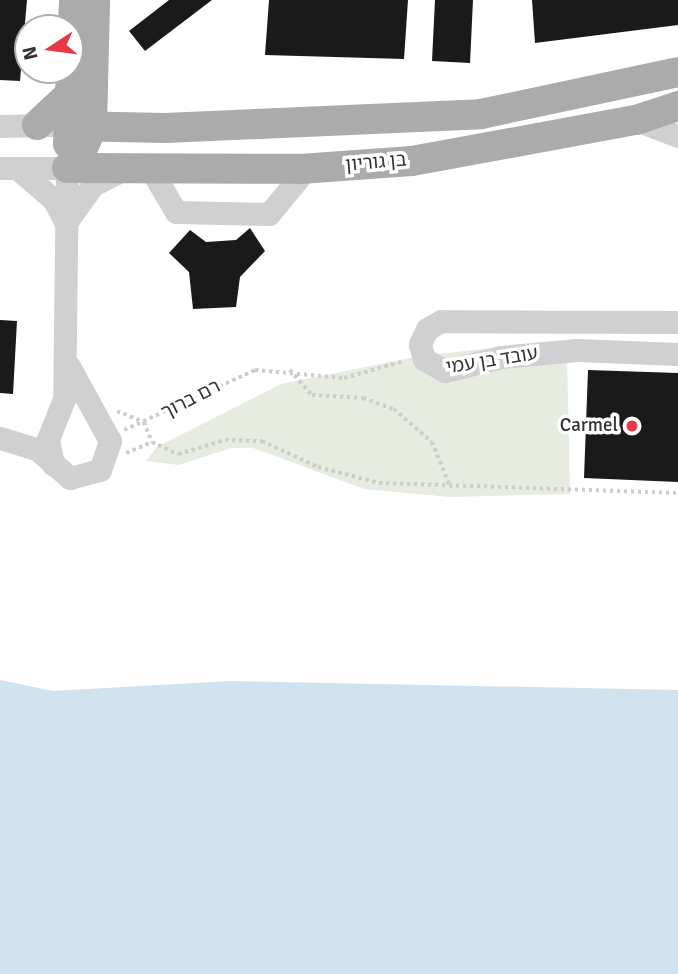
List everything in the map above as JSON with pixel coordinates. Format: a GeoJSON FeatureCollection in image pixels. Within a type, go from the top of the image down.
{"type":"FeatureCollection","features":[{"type":"Feature","properties":{"kind":"main road"},"geometry":{"type":"LineString","coordinates":[[74,0],[83,90]]}},
{"type":"Feature","properties":{"kind":"main road"},"geometry":{"type":"LineString","coordinates":[[67,168],[80,126],[95,0]]}},
{"type":"Feature","properties":{"kind":"main road"},"geometry":{"type":"LineString","coordinates":[[80,126],[166,128],[481,114],[678,72]]}},
{"type":"Feature","properties":{"kind":"main road"},"geometry":{"type":"LineString","coordinates":[[37,125],[83,90]]}},
{"type":"Feature","properties":{"kind":"main road"},"geometry":{"type":"LineString","coordinates":[[83,90],[130,121],[166,128]]}},
{"type":"Feature","properties":{"kind":"main road","name":"בן גוריון"},"geometry":{"type":"LineString","coordinates":[[67,168],[306,169],[412,161],[636,120],[678,106]]}},
{"type":"Feature","properties":{"kind":"street"},"geometry":{"type":"LineString","coordinates":[[636,120],[678,136]]}},
{"type":"Feature","properties":{"kind":"street"},"geometry":{"type":"LineString","coordinates":[[0,126],[80,126]]}},
{"type":"Feature","properties":{"kind":"street"},"geometry":{"type":"LineString","coordinates":[[8,168],[67,168],[64,400],[47,448],[53,465]]}},
{"type":"Feature","properties":{"kind":"street"},"geometry":{"type":"LineString","coordinates":[[8,168],[54,200],[66,224]]}},
{"type":"Feature","properties":{"kind":"street"},"geometry":{"type":"LineString","coordinates":[[66,224],[93,185],[138,168],[176,212],[269,214],[306,169]]}},
{"type":"Feature","properties":{"kind":"street","name":"עובד בן עמי"},"geometry":{"type":"LineString","coordinates":[[678,322],[441,321],[427,329],[421,352],[430,365],[445,371],[501,357],[577,350],[678,354]]}},
{"type":"Feature","properties":{"kind":"street"},"geometry":{"type":"LineString","coordinates":[[0,438],[37,449],[53,465],[81,479],[107,462],[108,437],[79,394],[65,353]]}},
{"type":"Feature","properties":{"kind":"path","name":"רם ברוך"},"geometry":{"type":"LineString","coordinates":[[108,437],[255,370],[290,369],[344,377],[372,374],[421,352]]}},
{"type":"Feature","properties":{"kind":"path"},"geometry":{"type":"LineString","coordinates":[[290,369],[312,395],[363,398],[394,409],[432,442],[451,488]]}},
{"type":"Feature","properties":{"kind":"path"},"geometry":{"type":"LineString","coordinates":[[107,462],[152,442],[177,454],[225,440],[262,441],[318,467],[379,483],[451,488],[678,493]]}},
{"type":"Feature","properties":{"kind":"shaded area"},"geometry":{"type":"Polygon","coordinates":[[[546,342],[567,352],[570,494],[450,497],[364,489],[253,448],[231,448],[179,465],[146,461],[157,447],[281,384],[420,356],[546,342]]]}},
{"type":"Feature","properties":{"kind":"water"},"geometry":{"type":"Polygon","coordinates":[[[0,680],[53,691],[230,681],[678,690],[678,974],[0,974],[0,680]]]}},
{"type":"Feature","properties":{"kind":"building"},"geometry":{"type":"Polygon","coordinates":[[[0,0],[27,0],[26,14],[14,14],[14,81],[0,80],[0,0]]]}},
{"type":"Feature","properties":{"kind":"building"},"geometry":{"type":"Polygon","coordinates":[[[169,0],[212,0],[145,51],[129,31],[169,0]]]}},
{"type":"Feature","properties":{"kind":"building"},"geometry":{"type":"Polygon","coordinates":[[[269,0],[408,0],[404,59],[265,55],[269,0]]]}},
{"type":"Feature","properties":{"kind":"building"},"geometry":{"type":"Polygon","coordinates":[[[435,0],[473,0],[470,63],[432,61],[435,0]]]}},
{"type":"Feature","properties":{"kind":"building"},"geometry":{"type":"Polygon","coordinates":[[[532,0],[678,0],[678,25],[535,43],[532,0]]]}},
{"type":"Feature","properties":{"kind":"building"},"geometry":{"type":"Polygon","coordinates":[[[250,228],[265,251],[240,277],[236,307],[193,309],[189,272],[169,253],[190,230],[206,242],[236,240],[250,228]]]}},
{"type":"Feature","properties":{"kind":"building"},"geometry":{"type":"Polygon","coordinates":[[[0,320],[17,321],[13,394],[0,393],[0,320]]]}},
{"type":"Feature","properties":{"kind":"building","name":"Carmel"},"geometry":{"type":"Polygon","coordinates":[[[588,370],[678,373],[678,482],[584,478],[588,370]]]}},
{"type":"Feature","properties":{"kind":"place","name":"Carmel"},"geometry":{"type":"Point","coordinates":[632,426]}}]}
